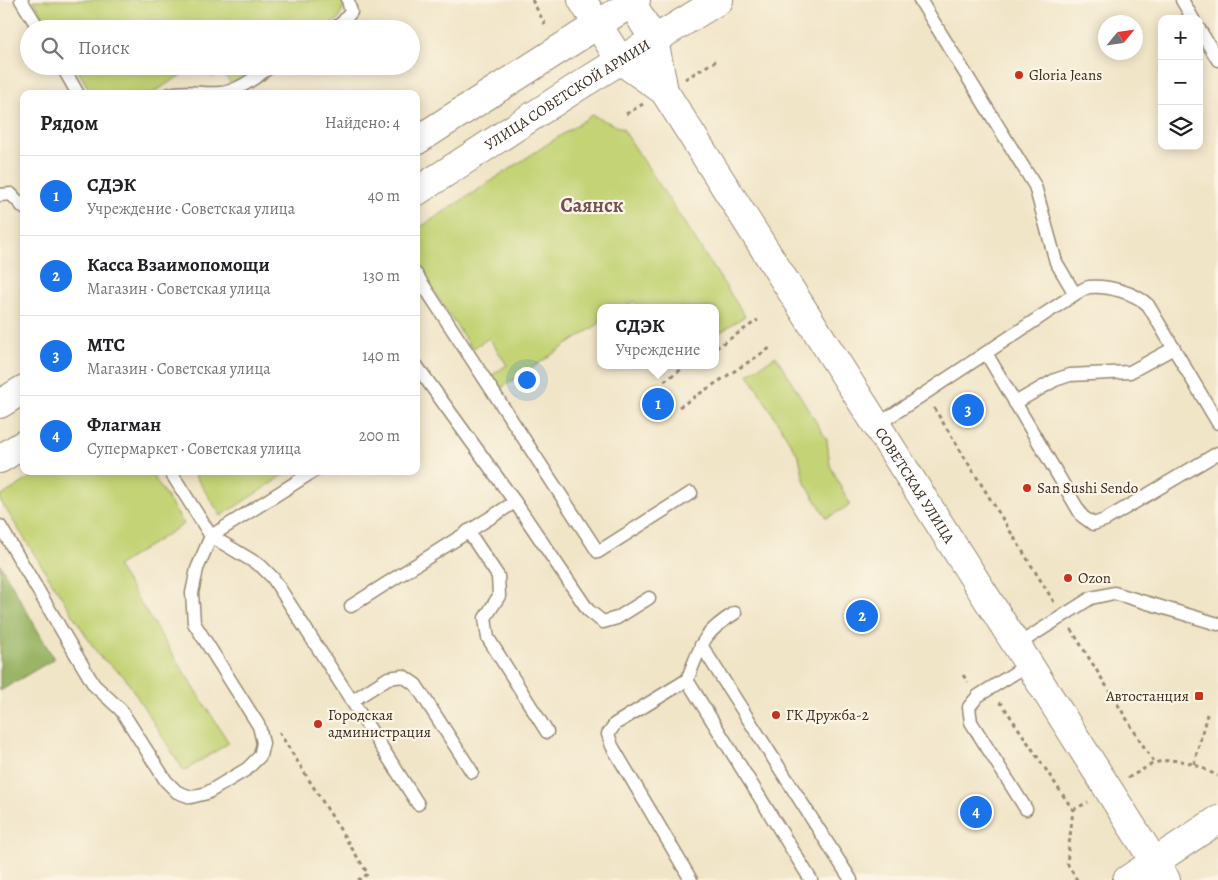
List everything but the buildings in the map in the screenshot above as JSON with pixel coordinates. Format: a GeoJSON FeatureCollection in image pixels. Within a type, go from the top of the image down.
{"type":"FeatureCollection","features":[{"type":"Feature","properties":{"kind":"street","name":"СОВЕТСКАЯ УЛИЦА"},"geometry":{"type":"LineString","coordinates":[[582,0],[620,60],[664,91]]}},
{"type":"Feature","properties":{"kind":"street","name":"УЛИЦА СОВЕТСКОЙ АРМИИ"},"geometry":{"type":"LineString","coordinates":[[420,189],[620,60],[719,0]]}},
{"type":"Feature","properties":{"kind":"street","name":"СОВЕТСКАЯ УЛИЦА"},"geometry":{"type":"LineString","coordinates":[[633,1],[654,40],[664,91],[1160,870]]}},
{"type":"Feature","properties":{"kind":"street"},"geometry":{"type":"LineString","coordinates":[[420,138],[633,1]]}},
{"type":"Feature","properties":{"kind":"street"},"geometry":{"type":"LineString","coordinates":[[0,404],[20,392]]}},
{"type":"Feature","properties":{"kind":"street"},"geometry":{"type":"LineString","coordinates":[[0,460],[20,447]]}},
{"type":"Feature","properties":{"kind":"street"},"geometry":{"type":"LineString","coordinates":[[1127,880],[1160,870],[1218,820]]}},
{"type":"Feature","properties":{"kind":"lane"},"geometry":{"type":"LineString","coordinates":[[21,0],[33,20]]}},
{"type":"Feature","properties":{"kind":"lane"},"geometry":{"type":"LineString","coordinates":[[344,20],[351,12],[348,0]]}},
{"type":"Feature","properties":{"kind":"lane"},"geometry":{"type":"LineString","coordinates":[[920,0],[1035,186],[1056,262],[1075,294]]}},
{"type":"Feature","properties":{"kind":"lane"},"geometry":{"type":"LineString","coordinates":[[1182,0],[1191,15]]}},
{"type":"Feature","properties":{"kind":"lane"},"geometry":{"type":"LineString","coordinates":[[1203,36],[1218,60]]}},
{"type":"Feature","properties":{"kind":"lane"},"geometry":{"type":"LineString","coordinates":[[67,75],[76,90]]}},
{"type":"Feature","properties":{"kind":"lane"},"geometry":{"type":"LineString","coordinates":[[232,90],[258,75]]}},
{"type":"Feature","properties":{"kind":"lane"},"geometry":{"type":"LineString","coordinates":[[0,195],[11,194],[20,203]]}},
{"type":"Feature","properties":{"kind":"lane"},"geometry":{"type":"LineString","coordinates":[[420,280],[598,552],[691,493]]}},
{"type":"Feature","properties":{"kind":"lane"},"geometry":{"type":"LineString","coordinates":[[877,425],[1088,287],[1103,287],[1138,296],[1148,305],[1218,423]]}},
{"type":"Feature","properties":{"kind":"lane"},"geometry":{"type":"LineString","coordinates":[[1015,403],[1055,380],[1070,375],[1130,372],[1174,348]]}},
{"type":"Feature","properties":{"kind":"lane"},"geometry":{"type":"LineString","coordinates":[[986,353],[1082,516],[1093,524],[1106,520],[1218,453]]}},
{"type":"Feature","properties":{"kind":"lane"},"geometry":{"type":"LineString","coordinates":[[420,371],[515,502],[588,610],[603,622],[617,618],[649,598]]}},
{"type":"Feature","properties":{"kind":"lane"},"geometry":{"type":"LineString","coordinates":[[173,475],[211,536],[261,566],[273,578],[418,804]]}},
{"type":"Feature","properties":{"kind":"lane"},"geometry":{"type":"LineString","coordinates":[[0,526],[94,684],[121,710],[166,781],[177,792],[192,797],[207,793],[247,769],[260,756],[263,743],[259,726],[194,623],[192,593],[198,569],[211,536],[308,475]]}},
{"type":"Feature","properties":{"kind":"lane"},"geometry":{"type":"LineString","coordinates":[[351,606],[515,502]]}},
{"type":"Feature","properties":{"kind":"lane"},"geometry":{"type":"LineString","coordinates":[[468,532],[498,576],[499,596],[485,618],[488,638],[547,732]]}},
{"type":"Feature","properties":{"kind":"lane"},"geometry":{"type":"LineString","coordinates":[[1026,809],[971,722],[969,707],[978,696],[1062,616],[1091,598],[1114,593],[1218,624]]}},
{"type":"Feature","properties":{"kind":"lane"},"geometry":{"type":"LineString","coordinates":[[691,880],[612,746],[608,734],[615,724],[687,680],[706,636],[716,625],[736,613]]}},
{"type":"Feature","properties":{"kind":"lane"},"geometry":{"type":"LineString","coordinates":[[701,645],[851,880]]}},
{"type":"Feature","properties":{"kind":"lane"},"geometry":{"type":"LineString","coordinates":[[352,701],[388,678],[403,676],[416,685],[472,772]]}},
{"type":"Feature","properties":{"kind":"lane"},"geometry":{"type":"LineString","coordinates":[[687,680],[812,880]]}},
{"type":"Feature","properties":{"kind":"path"},"geometry":{"type":"LineString","coordinates":[[532,0],[548,28]]}},
{"type":"Feature","properties":{"kind":"path"},"geometry":{"type":"LineString","coordinates":[[664,91],[718,59]]}},
{"type":"Feature","properties":{"kind":"path"},"geometry":{"type":"LineString","coordinates":[[719,346],[758,320]]}},
{"type":"Feature","properties":{"kind":"path"},"geometry":{"type":"LineString","coordinates":[[679,407],[773,346]]}},
{"type":"Feature","properties":{"kind":"path"},"geometry":{"type":"LineString","coordinates":[[664,381],[682,369]]}},
{"type":"Feature","properties":{"kind":"path"},"geometry":{"type":"LineString","coordinates":[[924,393],[1154,763],[1172,758],[1194,764],[1218,776]]}},
{"type":"Feature","properties":{"kind":"path"},"geometry":{"type":"LineString","coordinates":[[964,675],[978,696],[1002,704],[1073,810],[1067,863],[1077,880]]}},
{"type":"Feature","properties":{"kind":"path"},"geometry":{"type":"LineString","coordinates":[[1194,764],[1208,714]]}},
{"type":"Feature","properties":{"kind":"path"},"geometry":{"type":"LineString","coordinates":[[358,880],[368,874]]}},
{"type":"Feature","properties":{"kind":"green space"},"geometry":{"type":"Polygon","coordinates":[[[33,0],[341,0],[344,5],[337,20],[45,20],[33,0]]]}},
{"type":"Feature","properties":{"kind":"green space"},"geometry":{"type":"Polygon","coordinates":[[[80,75],[181,75],[157,90],[90,90],[80,75]]]}},
{"type":"Feature","properties":{"kind":"green space"},"geometry":{"type":"Polygon","coordinates":[[[225,75],[249,75],[232,86],[225,75]]]}},
{"type":"Feature","properties":{"kind":"green space"},"geometry":{"type":"Polygon","coordinates":[[[592,115],[623,129],[745,316],[719,333],[719,304],[636,304],[634,301],[629,304],[597,304],[597,325],[498,390],[489,377],[507,365],[489,338],[472,349],[420,270],[420,227],[592,115]]]}},
{"type":"Feature","properties":{"kind":"green space"},"geometry":{"type":"Polygon","coordinates":[[[776,356],[827,440],[830,465],[850,505],[827,518],[805,483],[799,457],[748,374],[776,356]]]}},
{"type":"Feature","properties":{"kind":"green space"},"geometry":{"type":"Polygon","coordinates":[[[35,475],[153,475],[184,524],[117,566],[229,743],[184,771],[124,676],[99,656],[0,500],[0,497],[35,475]]]}},
{"type":"Feature","properties":{"kind":"green space"},"geometry":{"type":"Polygon","coordinates":[[[195,475],[284,475],[221,516],[195,475]]]}},
{"type":"Feature","properties":{"kind":"green space"},"geometry":{"type":"Polygon","coordinates":[[[0,564],[54,659],[0,691],[0,564]]]}},
{"type":"Feature","properties":{"kind":"place","name":"Gloria Jeans"},"geometry":{"type":"Point","coordinates":[1019,75]}},
{"type":"Feature","properties":{"kind":"place","name":"СДЭК"},"geometry":{"type":"Point","coordinates":[658,404]}},
{"type":"Feature","properties":{"kind":"place","name":"МТС"},"geometry":{"type":"Point","coordinates":[968,410]}},
{"type":"Feature","properties":{"kind":"place","name":"San Sushi Sendo"},"geometry":{"type":"Point","coordinates":[1027,488]}},
{"type":"Feature","properties":{"kind":"place","name":"Ozon"},"geometry":{"type":"Point","coordinates":[1068,578]}},
{"type":"Feature","properties":{"kind":"place","name":"Касса Взаимопомощи"},"geometry":{"type":"Point","coordinates":[862,616]}},
{"type":"Feature","properties":{"kind":"place","name":"Автостанция"},"geometry":{"type":"Point","coordinates":[1199,696]}},
{"type":"Feature","properties":{"kind":"place","name":"ГК Дружба-2"},"geometry":{"type":"Point","coordinates":[776,715]}},
{"type":"Feature","properties":{"kind":"place","name":"Городская администрация"},"geometry":{"type":"Point","coordinates":[318,724]}},
{"type":"Feature","properties":{"kind":"place","name":"Флагман"},"geometry":{"type":"Point","coordinates":[976,812]}},
{"type":"Feature","properties":{"kind":"district","name":"Саянск"},"geometry":{"type":"Point","coordinates":[592,205]}}]}
